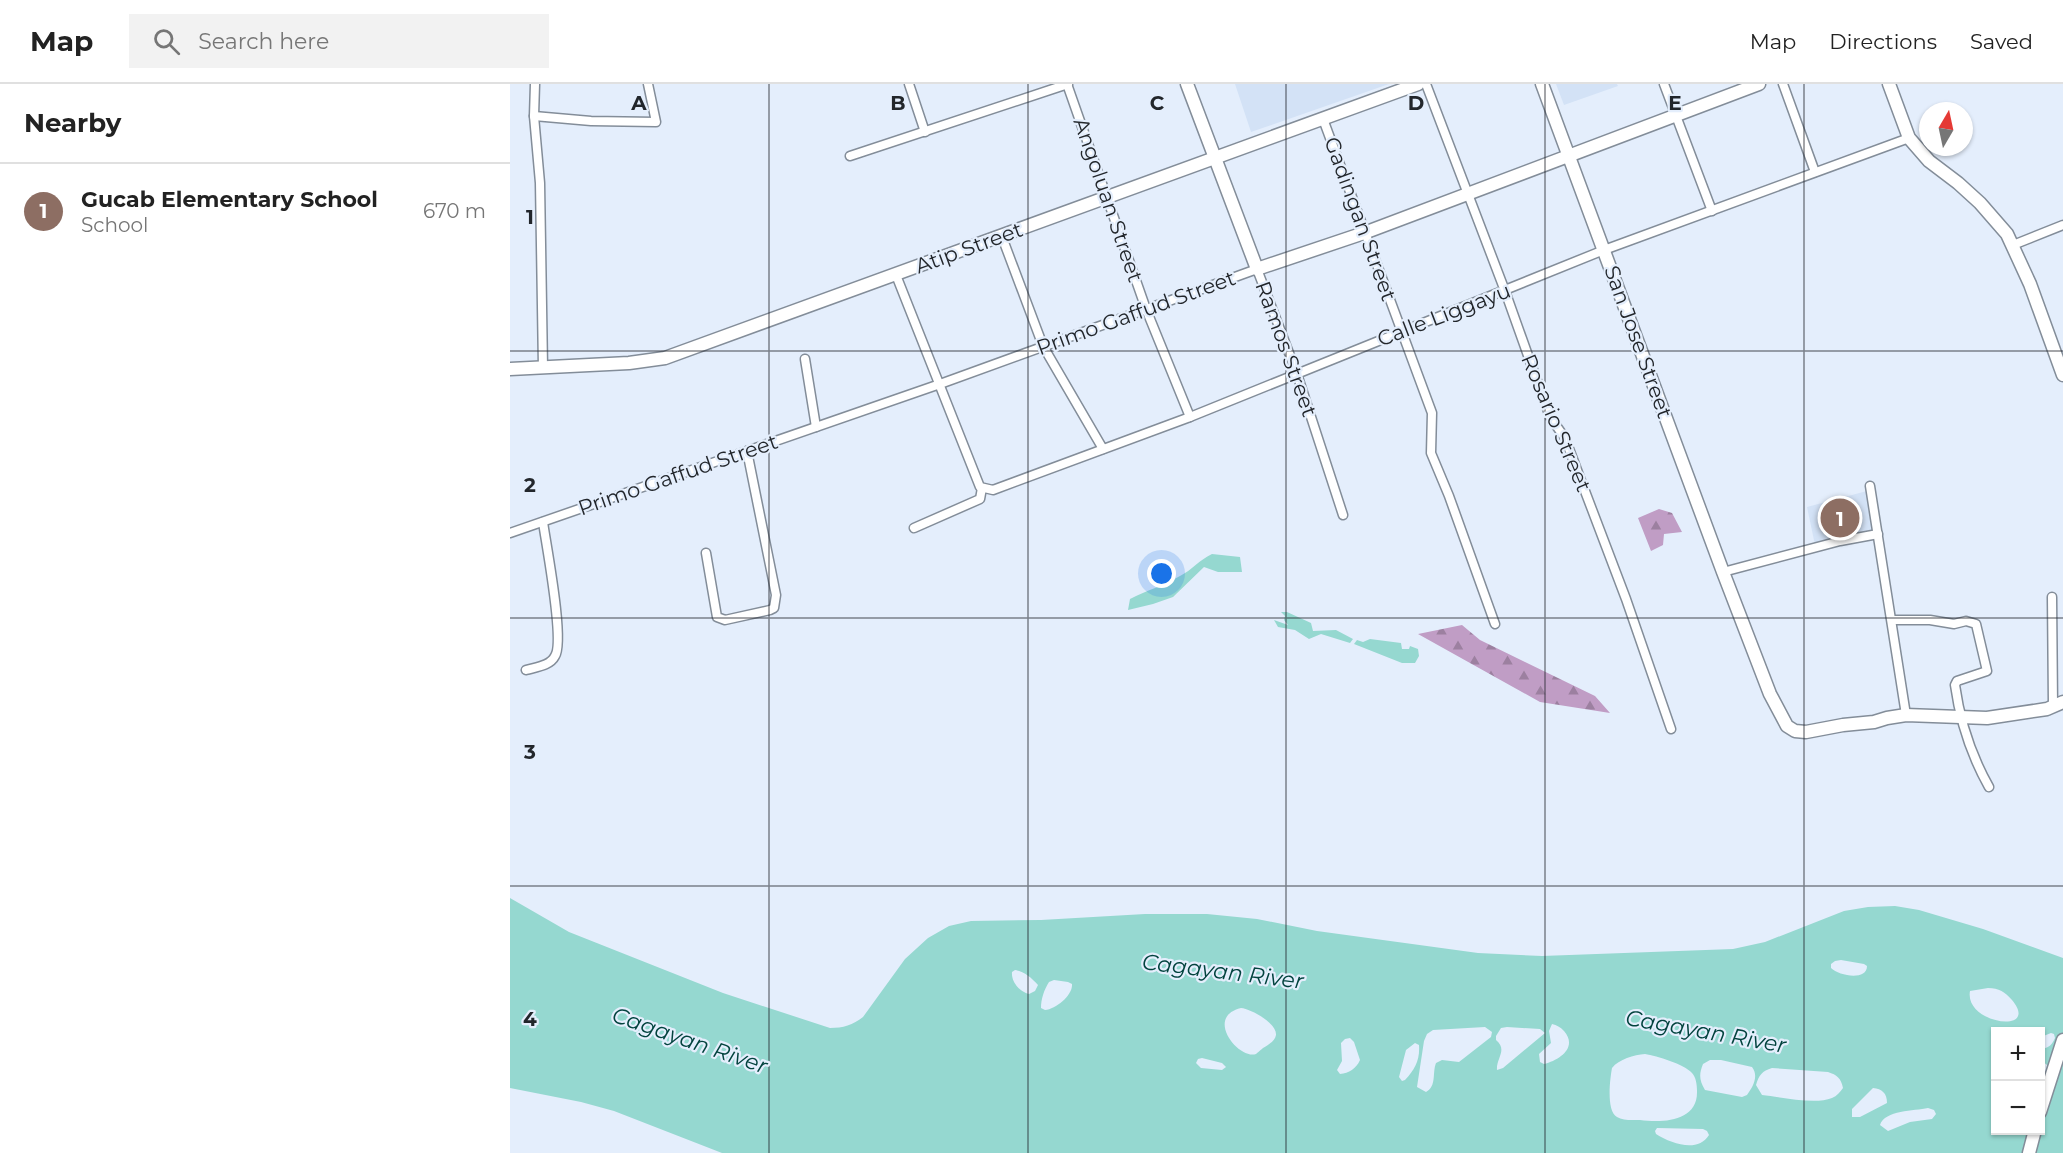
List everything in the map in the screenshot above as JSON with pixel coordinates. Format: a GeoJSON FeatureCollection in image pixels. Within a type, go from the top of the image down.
{"type":"FeatureCollection","features":[{"type":"Feature","properties":{"kind":"main road","name":"Ramos Street"},"geometry":{"type":"LineString","coordinates":[[1187,84],[1257,269]]}},
{"type":"Feature","properties":{"kind":"main road","name":"Atip Street"},"geometry":{"type":"LineString","coordinates":[[510,369],[647,362],[665,358],[1418,84]]}},
{"type":"Feature","properties":{"kind":"main road","name":"San Jose Street"},"geometry":{"type":"LineString","coordinates":[[1542,84],[1722,572],[1770,694],[1787,726],[1796,731],[1806,732],[1906,715],[1987,718],[2047,709],[2058,704]]}},
{"type":"Feature","properties":{"kind":"main road","name":"Primo Gaffud Street"},"geometry":{"type":"LineString","coordinates":[[1257,269],[1364,233],[1759,84]]}},
{"type":"Feature","properties":{"kind":"main road"},"geometry":{"type":"LineString","coordinates":[[1889,84],[1909,138],[1929,161],[1980,203],[2007,234],[2030,284],[2063,375]]}},
{"type":"Feature","properties":{"kind":"main road"},"geometry":{"type":"LineString","coordinates":[[2045,1096],[2063,1040]]}},
{"type":"Feature","properties":{"kind":"main road"},"geometry":{"type":"LineString","coordinates":[[2028,1153],[2034,1135]]}},
{"type":"Feature","properties":{"kind":"street"},"geometry":{"type":"LineString","coordinates":[[535,84],[534,116],[540,183],[543,368]]}},
{"type":"Feature","properties":{"kind":"street"},"geometry":{"type":"LineString","coordinates":[[534,116],[591,121],[656,122],[648,84]]}},
{"type":"Feature","properties":{"kind":"street"},"geometry":{"type":"LineString","coordinates":[[909,84],[925,132]]}},
{"type":"Feature","properties":{"kind":"street"},"geometry":{"type":"LineString","coordinates":[[850,156],[1067,84]]}},
{"type":"Feature","properties":{"kind":"street","name":"Angoluan Street"},"geometry":{"type":"LineString","coordinates":[[1067,84],[1146,309],[1190,417]]}},
{"type":"Feature","properties":{"kind":"street","name":"Rosario Street"},"geometry":{"type":"LineString","coordinates":[[1426,84],[1550,417],[1565,438],[1585,489],[1671,729]]}},
{"type":"Feature","properties":{"kind":"street"},"geometry":{"type":"LineString","coordinates":[[1664,84],[1712,211]]}},
{"type":"Feature","properties":{"kind":"street"},"geometry":{"type":"LineString","coordinates":[[1783,84],[1815,172]]}},
{"type":"Feature","properties":{"kind":"street","name":"Gadingan Street"},"geometry":{"type":"LineString","coordinates":[[1323,119],[1432,413],[1431,453],[1495,624]]}},
{"type":"Feature","properties":{"kind":"street","name":"Calle Liggayu"},"geometry":{"type":"LineString","coordinates":[[981,488],[993,490],[1190,417],[1604,250],[1909,138]]}},
{"type":"Feature","properties":{"kind":"street"},"geometry":{"type":"LineString","coordinates":[[2013,245],[2063,225]]}},
{"type":"Feature","properties":{"kind":"street"},"geometry":{"type":"LineString","coordinates":[[1002,237],[1043,346],[1103,449]]}},
{"type":"Feature","properties":{"kind":"street","name":"Primo Gaffud Street"},"geometry":{"type":"LineString","coordinates":[[510,533],[940,384],[1257,269]]}},
{"type":"Feature","properties":{"kind":"street","name":"Ramos Street"},"geometry":{"type":"LineString","coordinates":[[1257,269],[1297,374],[1343,515]]}},
{"type":"Feature","properties":{"kind":"street"},"geometry":{"type":"LineString","coordinates":[[896,275],[981,488],[980,499],[914,528]]}},
{"type":"Feature","properties":{"kind":"street"},"geometry":{"type":"LineString","coordinates":[[805,359],[816,427]]}},
{"type":"Feature","properties":{"kind":"street"},"geometry":{"type":"LineString","coordinates":[[706,553],[717,617],[725,620],[774,608],[776,595],[747,451]]}},
{"type":"Feature","properties":{"kind":"street"},"geometry":{"type":"LineString","coordinates":[[1870,486],[1893,620],[1906,715]]}},
{"type":"Feature","properties":{"kind":"street"},"geometry":{"type":"LineString","coordinates":[[526,670],[549,663],[555,658],[558,646],[555,603],[543,522]]}},
{"type":"Feature","properties":{"kind":"street"},"geometry":{"type":"LineString","coordinates":[[1722,572],[1840,541],[1878,534]]}},
{"type":"Feature","properties":{"kind":"street"},"geometry":{"type":"LineString","coordinates":[[2052,597],[2058,704]]}},
{"type":"Feature","properties":{"kind":"street"},"geometry":{"type":"LineString","coordinates":[[1893,620],[1930,620],[1954,624],[1966,621],[1976,624],[1987,671],[1957,681],[1956,685],[1961,718],[1978,768],[1989,787]]}},
{"type":"Feature","properties":{"kind":"shaded area"},"geometry":{"type":"Polygon","coordinates":[[[1235,84],[1389,84],[1251,132],[1235,84]]]}},
{"type":"Feature","properties":{"kind":"shaded area"},"geometry":{"type":"Polygon","coordinates":[[[1556,84],[1617,84],[1618,86],[1564,105],[1556,84]]]}},
{"type":"Feature","properties":{"kind":"shaded area"},"geometry":{"type":"Polygon","coordinates":[[[1867,491],[1872,530],[1815,545],[1807,507],[1867,491]]]}},
{"type":"Feature","properties":{"kind":"green space"},"geometry":{"type":"Polygon","coordinates":[[[1659,509],[1672,513],[1682,532],[1664,534],[1663,545],[1651,551],[1638,518],[1659,509]]]}},
{"type":"Feature","properties":{"kind":"green space"},"geometry":{"type":"Polygon","coordinates":[[[1462,625],[1480,640],[1595,696],[1610,713],[1540,702],[1418,634],[1462,625]]]}},
{"type":"Feature","properties":{"kind":"water"},"geometry":{"type":"Polygon","coordinates":[[[1212,554],[1240,557],[1242,572],[1218,572],[1204,567],[1173,597],[1128,610],[1130,599],[1180,576],[1212,554]]]}},
{"type":"Feature","properties":{"kind":"water"},"geometry":{"type":"Polygon","coordinates":[[[1281,612],[1287,612],[1311,623],[1313,631],[1336,630],[1353,639],[1350,643],[1321,634],[1309,639],[1295,630],[1278,627],[1274,620],[1288,625],[1281,612]]]}},
{"type":"Feature","properties":{"kind":"water"},"geometry":{"type":"Polygon","coordinates":[[[1370,639],[1401,643],[1402,649],[1409,649],[1410,646],[1418,649],[1419,656],[1415,663],[1402,663],[1354,644],[1357,640],[1363,642],[1370,639]]]}},
{"type":"Feature","properties":{"kind":"water","name":"Cagayan River"},"geometry":{"type":"Polygon","coordinates":[[[510,898],[569,932],[723,993],[830,1028],[848,1026],[863,1017],[905,959],[928,938],[949,926],[971,921],[1041,920],[1145,914],[1207,914],[1257,919],[1317,931],[1478,953],[1542,956],[1733,949],[1765,942],[1844,911],[1895,906],[1919,910],[1983,929],[2063,958],[2063,1153],[722,1153],[614,1111],[510,1088],[510,898]],[[1841,960],[1831,964],[1831,968],[1835,971],[1852,976],[1862,974],[1866,971],[1867,966],[1841,960]],[[1015,970],[1012,972],[1019,989],[1029,994],[1035,991],[1038,985],[1028,975],[1015,970]],[[1054,980],[1049,982],[1042,998],[1041,1008],[1045,1010],[1063,1001],[1072,988],[1072,984],[1068,982],[1054,980]],[[1995,989],[1970,991],[1971,1002],[1988,1018],[2010,1021],[2017,1018],[2018,1011],[2012,1000],[1995,989]],[[1241,1008],[1230,1013],[1225,1020],[1228,1037],[1241,1051],[1249,1054],[1256,1054],[1273,1041],[1276,1035],[1268,1021],[1241,1008]],[[1552,1024],[1549,1031],[1551,1043],[1539,1054],[1540,1062],[1544,1064],[1561,1056],[1569,1042],[1564,1031],[1552,1024]],[[1485,1027],[1433,1030],[1427,1034],[1417,1087],[1426,1092],[1432,1086],[1436,1063],[1442,1060],[1459,1062],[1491,1037],[1492,1032],[1485,1027]],[[1507,1027],[1501,1028],[1496,1036],[1501,1047],[1497,1070],[1503,1068],[1545,1033],[1540,1029],[1507,1027]],[[1350,1038],[1341,1043],[1342,1061],[1337,1070],[1340,1074],[1352,1070],[1360,1060],[1354,1042],[1350,1038]],[[1415,1043],[1406,1050],[1399,1077],[1402,1081],[1418,1060],[1419,1045],[1415,1043]],[[1645,1054],[1632,1056],[1612,1068],[1610,1102],[1614,1114],[1628,1120],[1658,1121],[1685,1115],[1696,1101],[1696,1084],[1692,1073],[1677,1064],[1645,1054]],[[1202,1058],[1196,1063],[1201,1068],[1222,1070],[1226,1067],[1222,1063],[1202,1058]],[[1710,1060],[1703,1064],[1700,1077],[1705,1090],[1742,1097],[1747,1095],[1753,1085],[1755,1074],[1752,1067],[1721,1060],[1710,1060]],[[1772,1068],[1763,1072],[1756,1085],[1762,1095],[1817,1101],[1834,1097],[1843,1088],[1838,1077],[1828,1072],[1772,1068]],[[1873,1088],[1852,1109],[1852,1117],[1860,1117],[1887,1103],[1883,1092],[1873,1088]],[[1928,1108],[1888,1116],[1880,1125],[1888,1131],[1910,1122],[1932,1119],[1936,1114],[1934,1110],[1928,1108]],[[1657,1128],[1656,1134],[1684,1145],[1698,1144],[1709,1135],[1703,1129],[1657,1128]]]}},
{"type":"Feature","properties":{"kind":"place","name":"Gucab Elementary School"},"geometry":{"type":"Point","coordinates":[1840,518]}}]}
